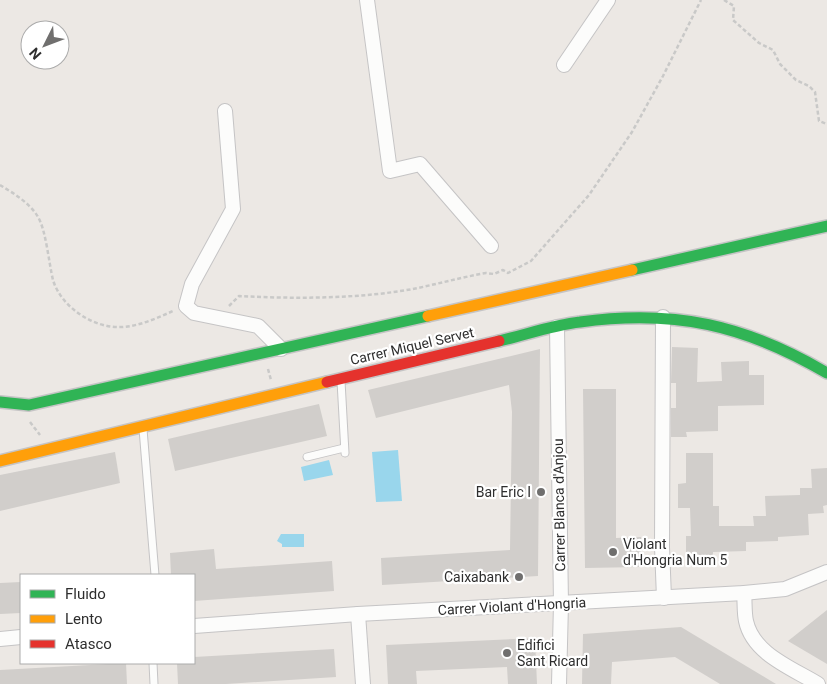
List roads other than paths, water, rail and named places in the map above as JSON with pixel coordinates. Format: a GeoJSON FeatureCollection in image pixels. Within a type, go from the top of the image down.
{"type":"FeatureCollection","features":[{"type":"Feature","properties":{"kind":"street"},"geometry":{"type":"LineString","coordinates":[[367,0],[390,171],[420,164],[491,246]]}},
{"type":"Feature","properties":{"kind":"street"},"geometry":{"type":"LineString","coordinates":[[564,65],[608,0]]}},
{"type":"Feature","properties":{"kind":"street"},"geometry":{"type":"LineString","coordinates":[[225,111],[233,209],[192,284],[186,306],[194,314],[258,326],[281,349]]}},
{"type":"Feature","properties":{"kind":"street"},"geometry":{"type":"LineString","coordinates":[[0,402],[29,405],[827,226]]}},
{"type":"Feature","properties":{"kind":"street","name":"Carrer Miquel Servet"},"geometry":{"type":"LineString","coordinates":[[0,461],[557,327],[619,317],[663,317],[713,323],[772,342],[827,373]]}},
{"type":"Feature","properties":{"kind":"street"},"geometry":{"type":"LineString","coordinates":[[663,317],[662,547],[664,598]]}},
{"type":"Feature","properties":{"kind":"street","name":"Carrer Blanca d'Anjou"},"geometry":{"type":"LineString","coordinates":[[557,327],[561,604],[559,684]]}},
{"type":"Feature","properties":{"kind":"street","name":"Carrer Violant d'Hongria"},"geometry":{"type":"LineString","coordinates":[[195,626],[358,614],[744,593],[784,588],[827,572]]}},
{"type":"Feature","properties":{"kind":"street"},"geometry":{"type":"LineString","coordinates":[[744,593],[746,621],[758,645],[768,654],[818,684]]}},
{"type":"Feature","properties":{"kind":"street"},"geometry":{"type":"LineString","coordinates":[[358,614],[363,684]]}},
{"type":"Feature","properties":{"kind":"street"},"geometry":{"type":"LineString","coordinates":[[0,639],[20,637]]}},
{"type":"Feature","properties":{"kind":"lane"},"geometry":{"type":"LineString","coordinates":[[308,457],[345,451],[340,378]]}},
{"type":"Feature","properties":{"kind":"lane"},"geometry":{"type":"LineString","coordinates":[[143,426],[155,574]]}},
{"type":"Feature","properties":{"kind":"lane"},"geometry":{"type":"LineString","coordinates":[[153,664],[154,684]]}},
{"type":"Feature","properties":{"kind":"water"},"geometry":{"type":"Polygon","coordinates":[[[398,450],[402,501],[376,502],[372,452],[398,450]]]}},
{"type":"Feature","properties":{"kind":"water"},"geometry":{"type":"Polygon","coordinates":[[[329,460],[333,475],[304,481],[301,467],[329,460]]]}},
{"type":"Feature","properties":{"kind":"water"},"geometry":{"type":"Polygon","coordinates":[[[281,534],[304,534],[304,547],[282,547],[282,544],[277,541],[281,534]]]}},
{"type":"Feature","properties":{"kind":"place","name":"Bar Eric I"},"geometry":{"type":"Point","coordinates":[541,492]}},
{"type":"Feature","properties":{"kind":"place","name":"Violant d'Hongria Num 5"},"geometry":{"type":"Point","coordinates":[613,552]}},
{"type":"Feature","properties":{"kind":"place","name":"Caixabank"},"geometry":{"type":"Point","coordinates":[519,577]}},
{"type":"Feature","properties":{"kind":"place","name":"Edifici Sant Ricard"},"geometry":{"type":"Point","coordinates":[507,653]}}]}
